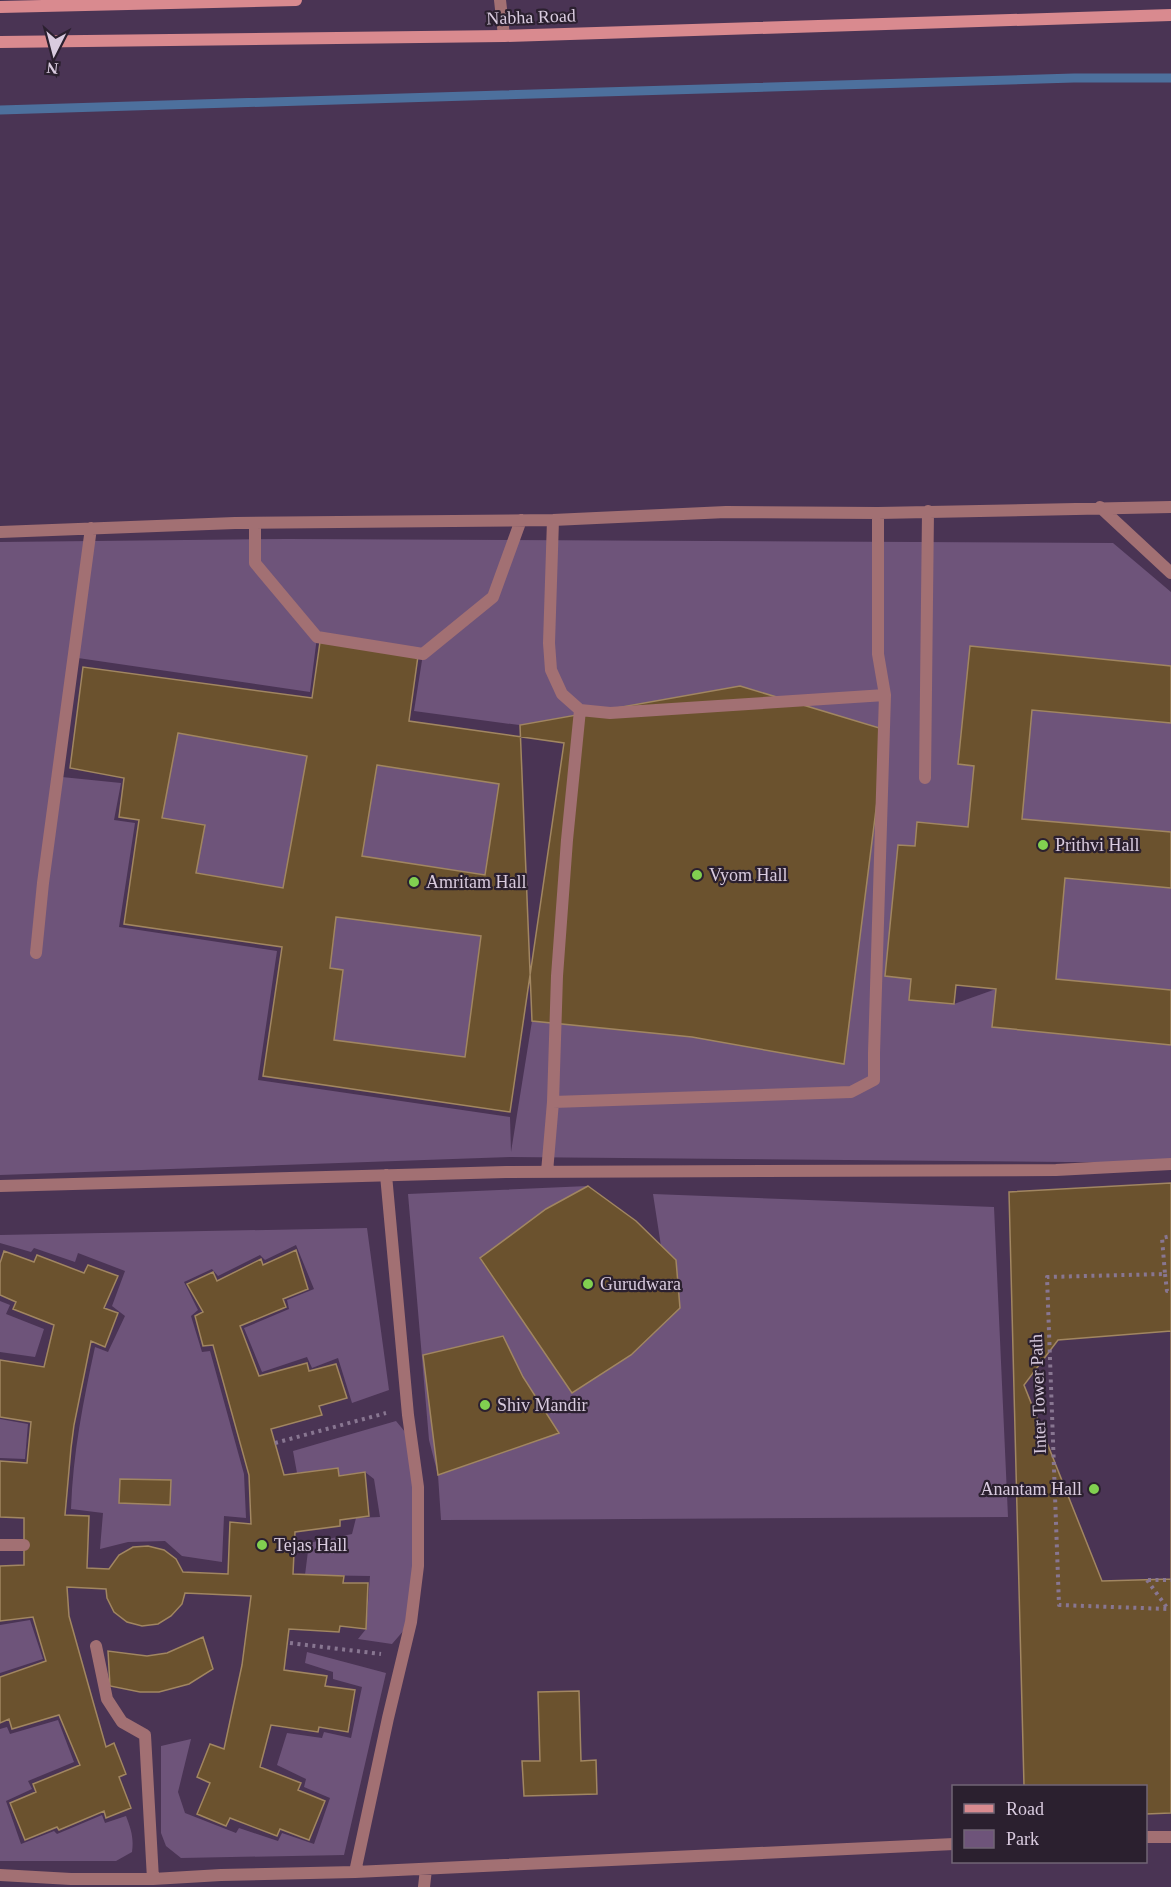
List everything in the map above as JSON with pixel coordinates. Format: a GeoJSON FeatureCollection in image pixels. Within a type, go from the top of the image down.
{"type":"FeatureCollection","features":[{"type":"Feature","properties":{"kind":"main road"},"geometry":{"type":"LineString","coordinates":[[0,7],[296,0]]}},
{"type":"Feature","properties":{"kind":"main road","name":"Nabha Road"},"geometry":{"type":"LineString","coordinates":[[0,42],[504,36],[1171,15]]}},
{"type":"Feature","properties":{"kind":"street"},"geometry":{"type":"LineString","coordinates":[[500,0],[504,36]]}},
{"type":"Feature","properties":{"kind":"street"},"geometry":{"type":"LineString","coordinates":[[1100,507],[1171,573]]}},
{"type":"Feature","properties":{"kind":"street"},"geometry":{"type":"LineString","coordinates":[[0,531],[255,523],[553,520],[726,512],[878,513],[1171,507]]}},
{"type":"Feature","properties":{"kind":"street"},"geometry":{"type":"LineString","coordinates":[[925,778],[928,511]]}},
{"type":"Feature","properties":{"kind":"street"},"geometry":{"type":"LineString","coordinates":[[553,1102],[851,1092],[874,1080],[885,695],[878,654],[878,513]]}},
{"type":"Feature","properties":{"kind":"street"},"geometry":{"type":"LineString","coordinates":[[255,523],[255,563],[317,637],[423,654],[493,597],[521,520]]}},
{"type":"Feature","properties":{"kind":"street"},"geometry":{"type":"LineString","coordinates":[[553,520],[549,643],[551,670],[562,694],[580,710],[610,713],[885,695]]}},
{"type":"Feature","properties":{"kind":"street"},"geometry":{"type":"LineString","coordinates":[[36,953],[44,872],[91,528]]}},
{"type":"Feature","properties":{"kind":"street"},"geometry":{"type":"LineString","coordinates":[[547,1172],[553,1102],[557,976],[580,710]]}},
{"type":"Feature","properties":{"kind":"street"},"geometry":{"type":"LineString","coordinates":[[0,1186],[386,1175],[1044,1170],[1171,1164]]}},
{"type":"Feature","properties":{"kind":"street"},"geometry":{"type":"LineString","coordinates":[[355,1872],[411,1622],[418,1566],[417,1487],[407,1408],[386,1175]]}},
{"type":"Feature","properties":{"kind":"street"},"geometry":{"type":"LineString","coordinates":[[0,1545],[24,1545]]}},
{"type":"Feature","properties":{"kind":"street"},"geometry":{"type":"LineString","coordinates":[[96,1646],[107,1699],[122,1722],[145,1735],[153,1879]]}},
{"type":"Feature","properties":{"kind":"street"},"geometry":{"type":"LineString","coordinates":[[1147,1838],[1171,1837]]}},
{"type":"Feature","properties":{"kind":"street"},"geometry":{"type":"LineString","coordinates":[[0,1875],[71,1879],[153,1879],[426,1869],[952,1844]]}},
{"type":"Feature","properties":{"kind":"street"},"geometry":{"type":"LineString","coordinates":[[424,1887],[426,1869]]}},
{"type":"Feature","properties":{"kind":"path"},"geometry":{"type":"LineString","coordinates":[[1171,1236],[1162,1238],[1167,1291],[1171,1291]]}},
{"type":"Feature","properties":{"kind":"path","name":"Inter Tower Path"},"geometry":{"type":"LineString","coordinates":[[1165,1274],[1047,1276],[1059,1605],[1168,1609],[1148,1580],[1171,1580]]}},
{"type":"Feature","properties":{"kind":"path"},"geometry":{"type":"LineString","coordinates":[[275,1443],[407,1408]]}},
{"type":"Feature","properties":{"kind":"path"},"geometry":{"type":"LineString","coordinates":[[291,1643],[402,1657]]}},
{"type":"Feature","properties":{"kind":"green space"},"geometry":{"type":"Polygon","coordinates":[[[287,539],[1113,543],[1171,592],[1171,666],[970,646],[958,764],[974,766],[968,827],[918,822],[915,846],[898,845],[885,976],[911,979],[909,1000],[954,1004],[996,989],[993,1027],[1171,1045],[1171,1163],[510,1157],[0,1175],[0,542],[287,539]],[[317,637],[310,692],[71,657],[52,776],[121,783],[114,820],[135,823],[119,927],[277,951],[258,1080],[510,1117],[511,1152],[576,747],[563,731],[414,711],[423,654],[317,637]]]}},
{"type":"Feature","properties":{"kind":"green space"},"geometry":{"type":"Polygon","coordinates":[[[1032,710],[1171,723],[1171,832],[1022,819],[1032,710]]]}},
{"type":"Feature","properties":{"kind":"green space"},"geometry":{"type":"Polygon","coordinates":[[[178,733],[307,756],[283,888],[196,873],[205,826],[162,818],[178,733]]]}},
{"type":"Feature","properties":{"kind":"green space"},"geometry":{"type":"Polygon","coordinates":[[[377,765],[499,784],[485,875],[362,856],[377,765]]]}},
{"type":"Feature","properties":{"kind":"green space"},"geometry":{"type":"Polygon","coordinates":[[[1065,878],[1171,888],[1171,990],[1056,979],[1065,878]]]}},
{"type":"Feature","properties":{"kind":"green space"},"geometry":{"type":"Polygon","coordinates":[[[336,917],[481,936],[465,1057],[334,1040],[343,970],[330,968],[336,917]]]}},
{"type":"Feature","properties":{"kind":"green space"},"geometry":{"type":"Polygon","coordinates":[[[588,1186],[480,1259],[572,1392],[631,1355],[680,1308],[676,1260],[661,1246],[653,1194],[994,1207],[1008,1517],[441,1520],[438,1475],[429,1440],[408,1194],[588,1186]]]}},
{"type":"Feature","properties":{"kind":"green space"},"geometry":{"type":"Polygon","coordinates":[[[367,1228],[389,1390],[352,1403],[338,1358],[312,1368],[307,1357],[262,1372],[244,1328],[289,1309],[287,1300],[314,1289],[296,1245],[265,1260],[260,1255],[218,1276],[212,1269],[184,1282],[198,1310],[191,1316],[202,1352],[210,1351],[244,1474],[246,1518],[224,1516],[222,1562],[182,1556],[165,1541],[128,1542],[100,1549],[103,1513],[71,1509],[74,1468],[95,1347],[108,1352],[125,1316],[112,1306],[125,1271],[78,1253],[75,1262],[34,1248],[31,1252],[0,1243],[0,1235],[367,1228]]]}},
{"type":"Feature","properties":{"kind":"green space"},"geometry":{"type":"Polygon","coordinates":[[[0,1301],[10,1305],[6,1314],[44,1329],[35,1357],[0,1352],[0,1301]]]}},
{"type":"Feature","properties":{"kind":"green space"},"geometry":{"type":"Polygon","coordinates":[[[0,1419],[28,1424],[25,1459],[0,1458],[0,1419]]]}},
{"type":"Feature","properties":{"kind":"green space"},"geometry":{"type":"Polygon","coordinates":[[[396,1421],[411,1439],[416,1474],[411,1622],[392,1644],[358,1639],[366,1629],[370,1576],[305,1575],[309,1543],[352,1534],[356,1518],[380,1517],[374,1479],[365,1472],[339,1476],[338,1469],[297,1473],[293,1451],[396,1421]]]}},
{"type":"Feature","properties":{"kind":"green space"},"geometry":{"type":"Polygon","coordinates":[[[30,1620],[43,1659],[0,1673],[0,1625],[30,1620]]]}},
{"type":"Feature","properties":{"kind":"green space"},"geometry":{"type":"Polygon","coordinates":[[[307,1652],[386,1673],[344,1855],[181,1858],[166,1846],[161,1833],[161,1746],[191,1739],[178,1792],[185,1813],[236,1833],[239,1828],[278,1841],[282,1833],[314,1844],[330,1798],[304,1787],[306,1779],[277,1765],[287,1733],[322,1738],[324,1732],[351,1738],[362,1687],[333,1679],[333,1672],[305,1663],[307,1652]]]}},
{"type":"Feature","properties":{"kind":"green space"},"geometry":{"type":"Polygon","coordinates":[[[58,1720],[74,1762],[28,1781],[32,1789],[6,1801],[21,1844],[54,1831],[57,1834],[102,1815],[105,1823],[126,1816],[132,1834],[132,1852],[116,1861],[0,1861],[0,1729],[7,1727],[10,1734],[58,1720]]]}},
{"type":"Feature","properties":{"kind":"building","name":"Amritam Hall"},"geometry":{"type":"Polygon","coordinates":[[[320,642],[418,656],[409,721],[564,743],[510,1112],[263,1076],[282,947],[124,924],[139,820],[119,817],[124,778],[70,768],[83,667],[312,698],[320,642]],[[178,733],[162,818],[205,825],[196,873],[283,888],[307,756],[178,733]],[[377,765],[362,856],[485,875],[499,784],[377,765]],[[336,917],[330,968],[343,970],[334,1040],[465,1057],[481,936],[336,917]]]}},
{"type":"Feature","properties":{"kind":"building","name":"Prithvi Hall"},"geometry":{"type":"Polygon","coordinates":[[[970,646],[1171,666],[1171,723],[1032,710],[1022,819],[1171,832],[1171,888],[1065,878],[1056,979],[1171,990],[1171,1045],[992,1027],[996,989],[956,985],[954,1004],[909,1000],[911,979],[885,976],[898,845],[915,846],[917,822],[968,827],[974,766],[958,764],[970,646]]]}},
{"type":"Feature","properties":{"kind":"building","name":"Vyom Hall"},"geometry":{"type":"Polygon","coordinates":[[[740,686],[886,730],[844,1064],[692,1037],[532,1021],[520,725],[740,686]]]}},
{"type":"Feature","properties":{"kind":"building","name":"Anantam Hall"},"geometry":{"type":"Polygon","coordinates":[[[1171,1183],[1171,1813],[1147,1814],[1147,1785],[1024,1785],[1009,1192],[1171,1183]]]}},
{"type":"Feature","properties":{"kind":"building","name":"Gurudwara"},"geometry":{"type":"Polygon","coordinates":[[[588,1186],[636,1221],[676,1260],[680,1308],[631,1355],[572,1393],[480,1258],[546,1209],[588,1186]]]}},
{"type":"Feature","properties":{"kind":"building","name":"Tejas Hall"},"geometry":{"type":"Polygon","coordinates":[[[296,1250],[308,1289],[283,1299],[286,1307],[240,1326],[259,1376],[307,1363],[309,1371],[336,1364],[347,1398],[319,1406],[322,1415],[271,1429],[284,1475],[338,1468],[339,1476],[365,1472],[369,1516],[340,1520],[340,1526],[295,1532],[293,1574],[344,1576],[343,1583],[368,1583],[366,1629],[340,1626],[339,1632],[289,1629],[284,1670],[327,1676],[325,1686],[355,1690],[348,1732],[319,1727],[318,1732],[271,1725],[260,1767],[301,1783],[298,1790],[325,1801],[309,1840],[280,1829],[277,1836],[230,1818],[226,1826],[197,1814],[210,1783],[197,1777],[210,1744],[224,1749],[242,1665],[251,1596],[185,1593],[182,1604],[171,1616],[158,1624],[142,1626],[127,1622],[114,1612],[107,1598],[106,1589],[67,1587],[69,1616],[106,1747],[114,1743],[126,1774],[119,1777],[131,1808],[106,1818],[104,1811],[59,1830],[57,1827],[25,1840],[10,1803],[36,1792],[33,1784],[80,1765],[59,1715],[12,1729],[9,1719],[0,1723],[0,1677],[46,1661],[33,1617],[0,1621],[0,1566],[24,1565],[24,1518],[0,1517],[0,1461],[27,1463],[31,1422],[0,1417],[0,1360],[44,1367],[54,1325],[13,1309],[16,1302],[0,1295],[0,1263],[4,1251],[34,1262],[37,1255],[84,1273],[88,1265],[118,1276],[104,1308],[118,1313],[105,1347],[91,1341],[71,1448],[65,1515],[89,1516],[87,1568],[109,1569],[119,1555],[133,1547],[148,1546],[164,1550],[176,1559],[183,1572],[228,1574],[230,1522],[251,1524],[249,1475],[213,1345],[203,1346],[195,1316],[203,1312],[187,1284],[213,1272],[217,1281],[261,1259],[263,1265],[296,1250]]]}},
{"type":"Feature","properties":{"kind":"building"},"geometry":{"type":"Polygon","coordinates":[[[1171,1331],[1171,1579],[1102,1581],[1024,1385],[1058,1340],[1171,1331]]]}},
{"type":"Feature","properties":{"kind":"building","name":"Shiv Mandir"},"geometry":{"type":"Polygon","coordinates":[[[503,1336],[523,1377],[559,1433],[438,1475],[423,1355],[503,1336]]]}},
{"type":"Feature","properties":{"kind":"building"},"geometry":{"type":"Polygon","coordinates":[[[120,1479],[171,1480],[170,1505],[119,1503],[120,1479]]]}},
{"type":"Feature","properties":{"kind":"building"},"geometry":{"type":"Polygon","coordinates":[[[203,1637],[213,1669],[189,1684],[159,1692],[140,1692],[110,1686],[108,1651],[147,1656],[167,1653],[203,1637]]]}},
{"type":"Feature","properties":{"kind":"building"},"geometry":{"type":"Polygon","coordinates":[[[579,1691],[581,1761],[596,1760],[597,1794],[524,1796],[522,1761],[540,1761],[538,1692],[579,1691]]]}},
{"type":"Feature","properties":{"kind":"waterway"},"geometry":{"type":"LineString","coordinates":[[0,110],[1074,78],[1171,78]]}},
{"type":"Feature","properties":{"kind":"place","name":"Prithvi Hall"},"geometry":{"type":"Point","coordinates":[1043,845]}},
{"type":"Feature","properties":{"kind":"place","name":"Vyom Hall"},"geometry":{"type":"Point","coordinates":[697,875]}},
{"type":"Feature","properties":{"kind":"place","name":"Amritam Hall"},"geometry":{"type":"Point","coordinates":[414,882]}},
{"type":"Feature","properties":{"kind":"place","name":"Gurudwara"},"geometry":{"type":"Point","coordinates":[588,1284]}},
{"type":"Feature","properties":{"kind":"place","name":"Shiv Mandir"},"geometry":{"type":"Point","coordinates":[485,1405]}},
{"type":"Feature","properties":{"kind":"place","name":"Anantam Hall"},"geometry":{"type":"Point","coordinates":[1094,1489]}},
{"type":"Feature","properties":{"kind":"place","name":"Tejas Hall"},"geometry":{"type":"Point","coordinates":[262,1545]}}]}
